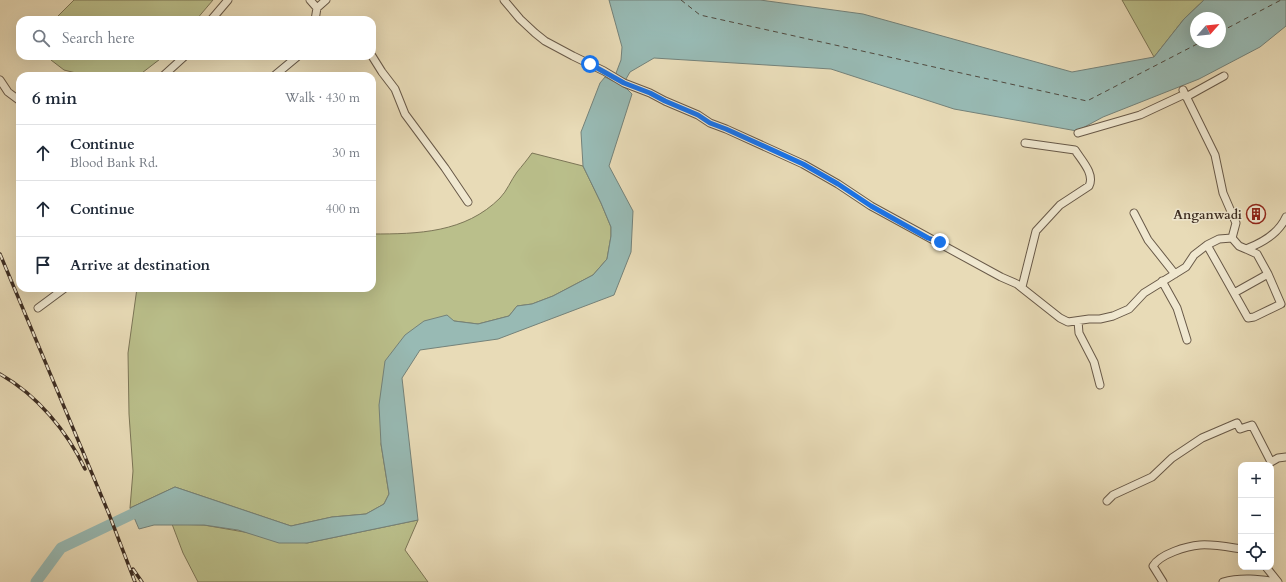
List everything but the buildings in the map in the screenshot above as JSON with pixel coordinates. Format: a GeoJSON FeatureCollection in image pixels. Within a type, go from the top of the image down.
{"type":"FeatureCollection","features":[{"type":"Feature","properties":{"kind":"street"},"geometry":{"type":"LineString","coordinates":[[214,16],[228,0]]}},
{"type":"Feature","properties":{"kind":"street"},"geometry":{"type":"LineString","coordinates":[[310,0],[317,8]]}},
{"type":"Feature","properties":{"kind":"street"},"geometry":{"type":"LineString","coordinates":[[316,16],[317,8],[326,0]]}},
{"type":"Feature","properties":{"kind":"street"},"geometry":{"type":"LineString","coordinates":[[504,0],[520,19],[545,41],[604,71],[624,83],[650,93],[698,115],[710,123],[803,164],[838,184],[871,206],[1022,287],[1060,318],[1068,322],[1100,319],[1113,316],[1129,309],[1144,293],[1186,267],[1194,255],[1207,245],[1219,239],[1232,238],[1240,246],[1257,254],[1268,274],[1281,304],[1254,317],[1248,318],[1207,245]]}},
{"type":"Feature","properties":{"kind":"street"},"geometry":{"type":"LineString","coordinates":[[167,72],[181,60]]}},
{"type":"Feature","properties":{"kind":"street"},"geometry":{"type":"LineString","coordinates":[[279,72],[293,60]]}},
{"type":"Feature","properties":{"kind":"street"},"geometry":{"type":"LineString","coordinates":[[374,60],[395,88],[405,114],[468,202]]}},
{"type":"Feature","properties":{"kind":"street"},"geometry":{"type":"LineString","coordinates":[[1078,133],[1140,115],[1224,76]]}},
{"type":"Feature","properties":{"kind":"street"},"geometry":{"type":"LineString","coordinates":[[0,80],[8,92],[16,98]]}},
{"type":"Feature","properties":{"kind":"street"},"geometry":{"type":"LineString","coordinates":[[1184,94],[1215,155],[1223,194],[1236,223],[1232,238]]}},
{"type":"Feature","properties":{"kind":"street"},"geometry":{"type":"LineString","coordinates":[[1022,287],[1036,231],[1060,205],[1089,186],[1091,182],[1091,174],[1075,150],[1026,143]]}},
{"type":"Feature","properties":{"kind":"street"},"geometry":{"type":"LineString","coordinates":[[1134,213],[1148,240],[1175,274]]}},
{"type":"Feature","properties":{"kind":"street"},"geometry":{"type":"LineString","coordinates":[[1246,249],[1259,244],[1275,232],[1284,222],[1286,217]]}},
{"type":"Feature","properties":{"kind":"street"},"geometry":{"type":"LineString","coordinates":[[1234,293],[1268,274]]}},
{"type":"Feature","properties":{"kind":"street"},"geometry":{"type":"LineString","coordinates":[[1162,281],[1178,308],[1187,340]]}},
{"type":"Feature","properties":{"kind":"street"},"geometry":{"type":"LineString","coordinates":[[38,308],[60,292]]}},
{"type":"Feature","properties":{"kind":"street"},"geometry":{"type":"LineString","coordinates":[[1078,321],[1079,333],[1094,362],[1100,385]]}},
{"type":"Feature","properties":{"kind":"street"},"geometry":{"type":"LineString","coordinates":[[1107,501],[1113,494],[1152,477],[1172,458],[1202,438],[1237,423],[1240,429],[1252,425],[1271,462],[1278,458],[1286,457]]}},
{"type":"Feature","properties":{"kind":"street"},"geometry":{"type":"LineString","coordinates":[[1163,582],[1153,566],[1156,560],[1164,556],[1181,549],[1201,544],[1238,549]]}},
{"type":"Feature","properties":{"kind":"street"},"geometry":{"type":"LineString","coordinates":[[1261,580],[1266,570]]}},
{"type":"Feature","properties":{"kind":"street"},"geometry":{"type":"LineString","coordinates":[[1268,570],[1277,582]]}},
{"type":"Feature","properties":{"kind":"street"},"geometry":{"type":"LineString","coordinates":[[1223,582],[1233,580],[1261,580],[1277,582]]}},
{"type":"Feature","properties":{"kind":"green space"},"geometry":{"type":"Polygon","coordinates":[[[74,0],[213,0],[199,16],[58,16],[74,0]]]}},
{"type":"Feature","properties":{"kind":"green space"},"geometry":{"type":"Polygon","coordinates":[[[1122,0],[1204,0],[1190,12],[1154,57],[1122,0]]]}},
{"type":"Feature","properties":{"kind":"green space"},"geometry":{"type":"Polygon","coordinates":[[[51,60],[159,60],[143,72],[72,72],[64,70],[51,60]]]}},
{"type":"Feature","properties":{"kind":"green space"},"geometry":{"type":"Polygon","coordinates":[[[532,153],[583,166],[611,227],[607,259],[593,275],[553,296],[532,304],[517,306],[509,316],[478,324],[454,321],[405,336],[381,444],[389,494],[384,504],[366,514],[332,517],[291,526],[175,487],[130,508],[133,471],[129,414],[128,353],[136,292],[376,292],[376,234],[423,232],[456,225],[472,218],[486,210],[500,198],[517,172],[532,153]]]}},
{"type":"Feature","properties":{"kind":"green space"},"geometry":{"type":"Polygon","coordinates":[[[418,520],[405,550],[428,582],[198,582],[183,553],[172,524],[204,525],[307,543],[418,520]]]}},
{"type":"Feature","properties":{"kind":"water"},"geometry":{"type":"Polygon","coordinates":[[[609,0],[760,0],[863,14],[1072,72],[1154,57],[1190,13],[1190,48],[1226,48],[1226,12],[1191,12],[1204,0],[1286,0],[1286,26],[1260,47],[1199,79],[1103,117],[1077,131],[954,109],[831,69],[654,58],[630,72],[622,86],[632,94],[609,166],[633,211],[631,252],[614,295],[498,339],[420,350],[402,378],[418,520],[307,543],[279,543],[238,530],[204,525],[154,525],[139,529],[130,508],[175,487],[291,526],[332,517],[366,514],[384,504],[389,494],[381,444],[379,405],[385,361],[405,335],[424,321],[447,315],[454,321],[478,324],[509,316],[517,306],[532,304],[553,296],[593,275],[607,259],[611,227],[583,166],[581,132],[600,83],[605,77],[613,81],[621,60],[622,47],[609,0]]]}},
{"type":"Feature","properties":{"kind":"waterway"},"geometry":{"type":"LineString","coordinates":[[36,582],[61,548],[145,508]]}},
{"type":"Feature","properties":{"kind":"ferry route"},"geometry":{"type":"LineString","coordinates":[[681,0],[700,15],[1087,101],[1190,48]]}},
{"type":"Feature","properties":{"kind":"ferry route"},"geometry":{"type":"LineString","coordinates":[[1226,29],[1281,0]]}},
{"type":"Feature","properties":{"kind":"railway"},"geometry":{"type":"LineString","coordinates":[[0,254],[109,514],[135,582]]}},
{"type":"Feature","properties":{"kind":"railway"},"geometry":{"type":"LineString","coordinates":[[0,374],[26,392],[50,415],[69,441],[85,469]]}},
{"type":"Feature","properties":{"kind":"railway"},"geometry":{"type":"LineString","coordinates":[[133,569],[142,582]]}},
{"type":"Feature","properties":{"kind":"place","name":"Anganwadi"},"geometry":{"type":"Point","coordinates":[1256,214]}},
{"type":"Feature","properties":{"kind":"route"},"geometry":{"type":"LineString","coordinates":[[590,64],[624,83],[650,93],[698,115],[710,123],[803,164],[857,195],[871,206],[928,238],[940,242]]}}]}
